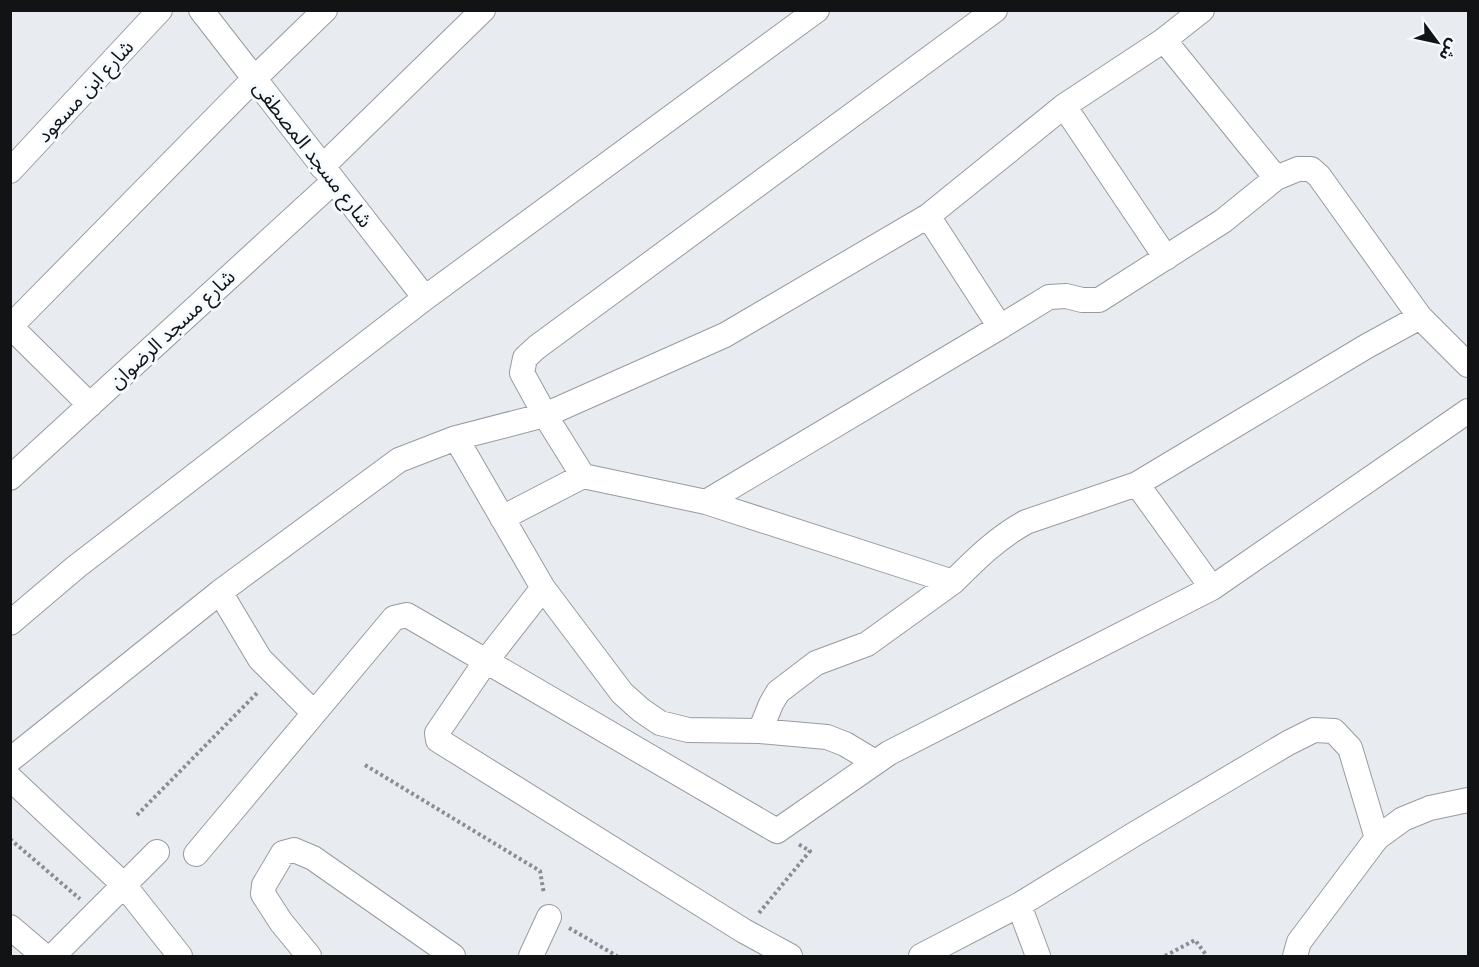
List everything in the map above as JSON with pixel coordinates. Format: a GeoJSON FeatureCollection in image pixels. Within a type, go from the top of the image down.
{"type":"FeatureCollection","features":[{"type":"Feature","properties":{"kind":"street","name":"شارع ابن مسعود"},"geometry":{"type":"LineString","coordinates":[[10,171],[160,10]]}},
{"type":"Feature","properties":{"kind":"street","name":"شارع مسجد المصطفى"},"geometry":{"type":"LineString","coordinates":[[201,10],[424,298]]}},
{"type":"Feature","properties":{"kind":"street"},"geometry":{"type":"LineString","coordinates":[[90,405],[10,327],[325,10]]}},
{"type":"Feature","properties":{"kind":"street","name":"شارع مسجد الرضوان"},"geometry":{"type":"LineString","coordinates":[[10,478],[90,405],[328,174],[483,10]]}},
{"type":"Feature","properties":{"kind":"street"},"geometry":{"type":"LineString","coordinates":[[10,623],[76,567],[424,298],[817,10]]}},
{"type":"Feature","properties":{"kind":"street"},"geometry":{"type":"LineString","coordinates":[[583,476],[522,373],[525,358],[995,10]]}},
{"type":"Feature","properties":{"kind":"street"},"geometry":{"type":"LineString","coordinates":[[10,760],[220,592],[399,460],[456,438],[545,415],[725,335],[927,216],[1064,106],[1164,40],[1202,10]]}},
{"type":"Feature","properties":{"kind":"street"},"geometry":{"type":"LineString","coordinates":[[1164,40],[1276,178]]}},
{"type":"Feature","properties":{"kind":"street"},"geometry":{"type":"LineString","coordinates":[[1064,106],[1166,258]]}},
{"type":"Feature","properties":{"kind":"street"},"geometry":{"type":"LineString","coordinates":[[706,502],[1049,297],[1066,296],[1082,300],[1099,300],[1223,220],[1276,178],[1298,169],[1311,169],[1319,176],[1420,317],[1468,365]]}},
{"type":"Feature","properties":{"kind":"street"},"geometry":{"type":"LineString","coordinates":[[927,216],[1000,327]]}},
{"type":"Feature","properties":{"kind":"street"},"geometry":{"type":"LineString","coordinates":[[760,731],[778,692],[816,663],[867,644],[953,582],[996,541],[1026,522],[1137,484],[1367,346],[1420,317]]}},
{"type":"Feature","properties":{"kind":"street"},"geometry":{"type":"LineString","coordinates":[[196,854],[394,618],[407,615],[777,831],[875,762],[927,733],[1212,588],[1468,411]]}},
{"type":"Feature","properties":{"kind":"street"},"geometry":{"type":"LineString","coordinates":[[456,438],[543,588],[622,693],[640,710],[660,723],[688,730],[760,731],[827,736],[875,762]]}},
{"type":"Feature","properties":{"kind":"street"},"geometry":{"type":"LineString","coordinates":[[502,518],[583,476],[706,502],[953,582]]}},
{"type":"Feature","properties":{"kind":"street"},"geometry":{"type":"LineString","coordinates":[[1137,484],[1212,588]]}},
{"type":"Feature","properties":{"kind":"street"},"geometry":{"type":"LineString","coordinates":[[543,588],[486,661],[437,733],[438,740],[744,931],[790,957]]}},
{"type":"Feature","properties":{"kind":"street"},"geometry":{"type":"LineString","coordinates":[[220,592],[260,659],[314,713]]}},
{"type":"Feature","properties":{"kind":"street"},"geometry":{"type":"LineString","coordinates":[[921,957],[1019,905],[1142,829],[1314,730],[1334,731],[1350,748],[1377,838]]}},
{"type":"Feature","properties":{"kind":"street"},"geometry":{"type":"LineString","coordinates":[[10,778],[124,885],[180,957]]}},
{"type":"Feature","properties":{"kind":"street"},"geometry":{"type":"LineString","coordinates":[[1295,957],[1299,942],[1377,838],[1403,819],[1430,808],[1468,800]]}},
{"type":"Feature","properties":{"kind":"street"},"geometry":{"type":"LineString","coordinates":[[309,957],[280,922],[263,894],[264,885],[283,853],[294,850],[313,858],[453,957]]}},
{"type":"Feature","properties":{"kind":"street"},"geometry":{"type":"LineString","coordinates":[[53,957],[157,852]]}},
{"type":"Feature","properties":{"kind":"street"},"geometry":{"type":"LineString","coordinates":[[1019,905],[1038,957]]}},
{"type":"Feature","properties":{"kind":"street"},"geometry":{"type":"LineString","coordinates":[[531,957],[549,917]]}},
{"type":"Feature","properties":{"kind":"street"},"geometry":{"type":"LineString","coordinates":[[10,927],[44,957]]}},
{"type":"Feature","properties":{"kind":"path"},"geometry":{"type":"LineString","coordinates":[[137,815],[274,675]]}},
{"type":"Feature","properties":{"kind":"path"},"geometry":{"type":"LineString","coordinates":[[365,765],[540,871],[549,917],[618,957]]}},
{"type":"Feature","properties":{"kind":"path"},"geometry":{"type":"LineString","coordinates":[[744,931],[810,851],[777,831]]}},
{"type":"Feature","properties":{"kind":"path"},"geometry":{"type":"LineString","coordinates":[[10,839],[96,913]]}},
{"type":"Feature","properties":{"kind":"path"},"geometry":{"type":"LineString","coordinates":[[1165,957],[1195,940],[1207,957]]}}]}
